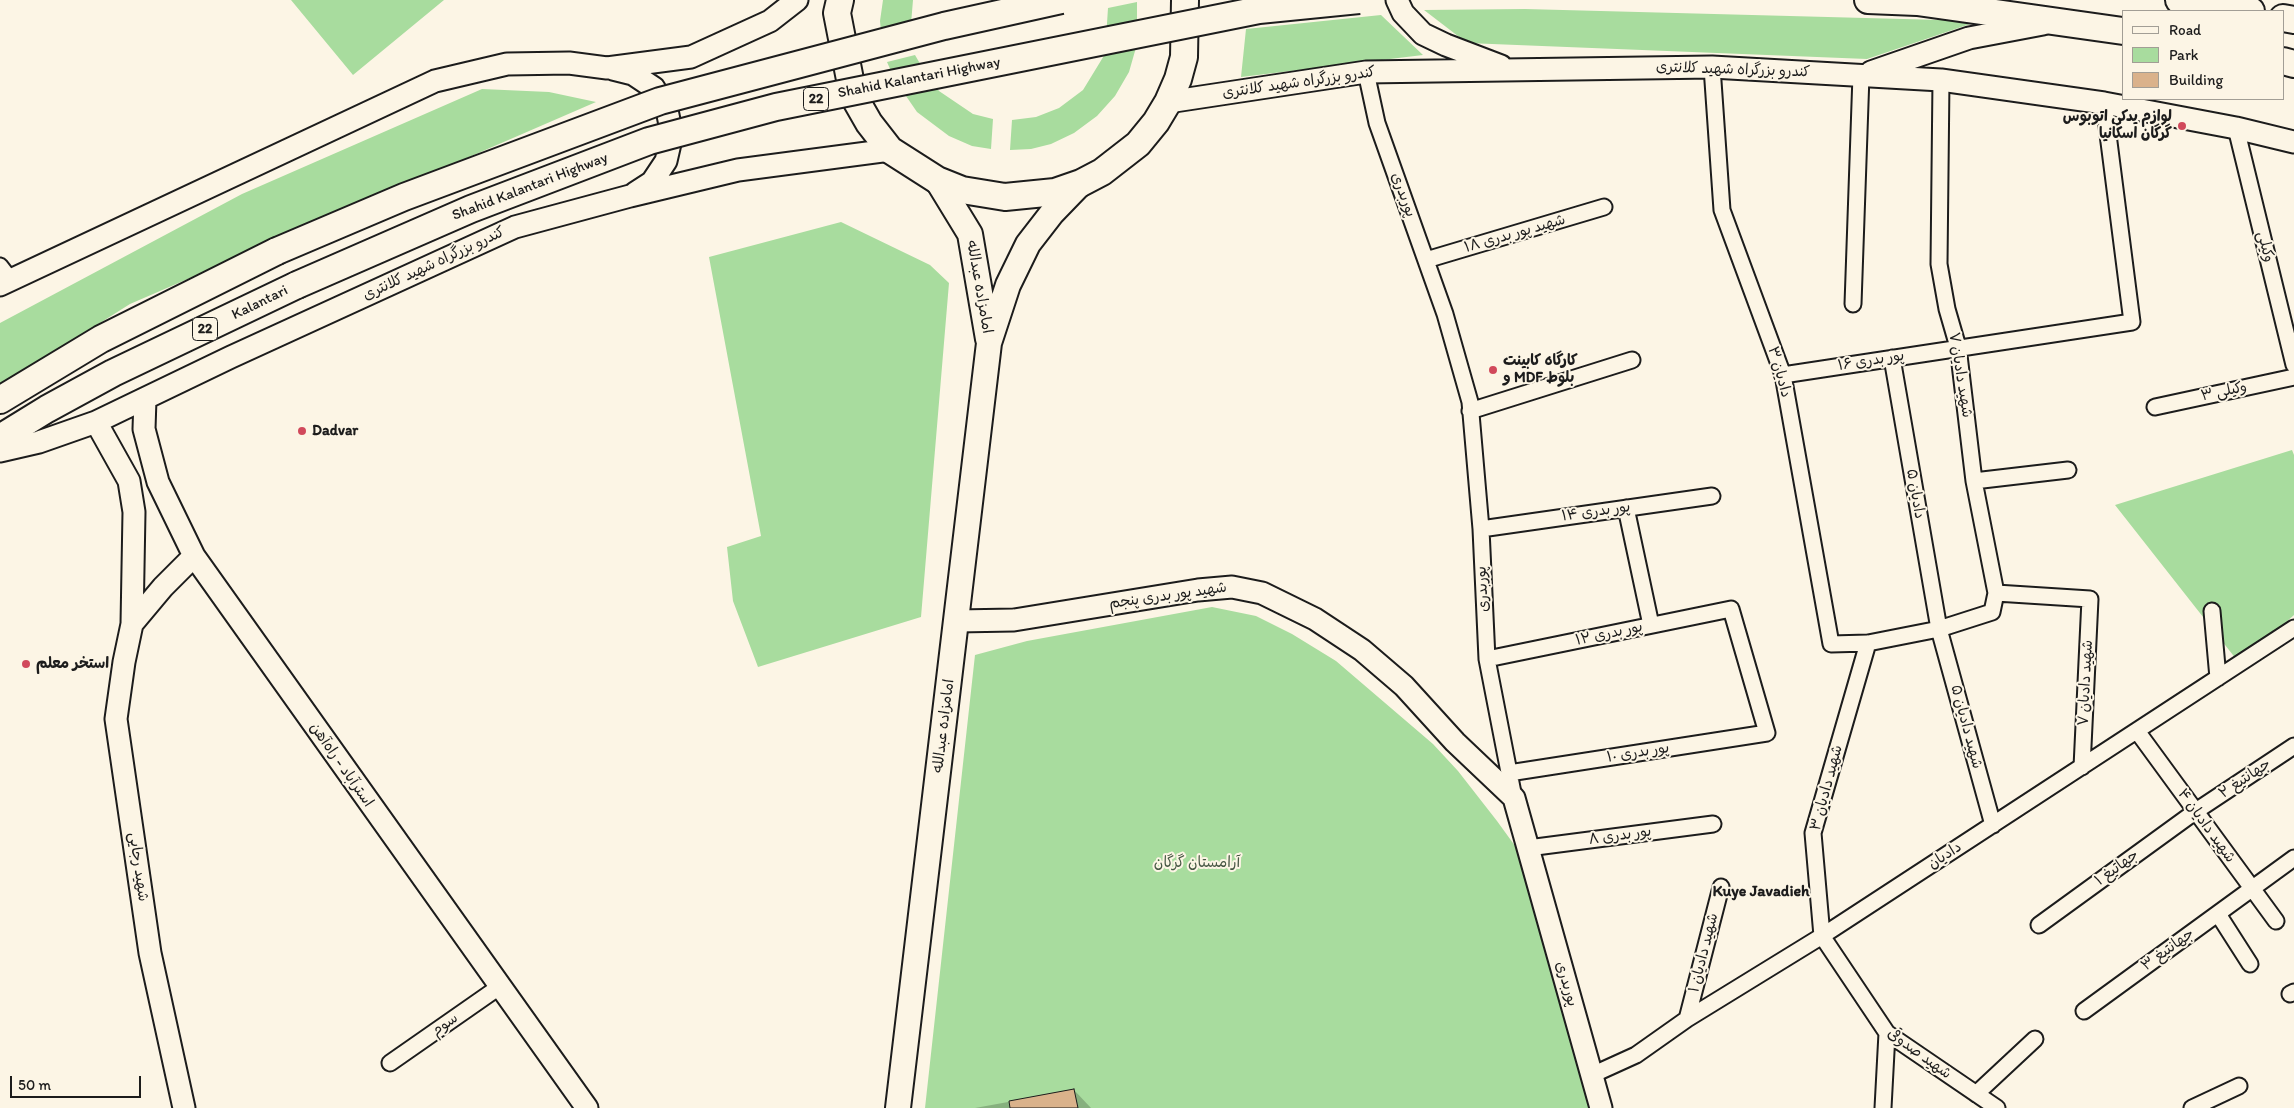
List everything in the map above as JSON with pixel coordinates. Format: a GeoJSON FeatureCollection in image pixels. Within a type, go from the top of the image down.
{"type":"FeatureCollection","features":[{"type":"Feature","properties":{"kind":"highway","name":"22"},"geometry":{"type":"LineString","coordinates":[[840,0],[837,13],[853,95],[869,124],[890,150],[936,180],[962,190],[1005,197],[1055,192],[1082,183],[1102,172],[1138,144],[1156,122],[1168,102],[1178,79],[1184,57],[1185,0]]}},
{"type":"Feature","properties":{"kind":"highway","name":"22"},"geometry":{"type":"LineString","coordinates":[[0,400],[101,339],[277,251],[404,197],[660,101],[944,26],[1061,0]]}},
{"type":"Feature","properties":{"kind":"highway","name":"Shahid Kalantari Highway"},"geometry":{"type":"LineString","coordinates":[[297,285],[471,209],[622,151],[649,141],[740,116],[776,107],[1259,10],[1359,0]]}},
{"type":"Feature","properties":{"kind":"highway"},"geometry":{"type":"LineString","coordinates":[[1868,0],[1917,2],[2122,31]]}},
{"type":"Feature","properties":{"kind":"highway"},"geometry":{"type":"LineString","coordinates":[[2179,0],[2244,10]]}},
{"type":"Feature","properties":{"kind":"highway","name":"Kalantari"},"geometry":{"type":"LineString","coordinates":[[0,438],[47,409],[114,373],[297,285]]}},
{"type":"Feature","properties":{"kind":"main road"},"geometry":{"type":"LineString","coordinates":[[607,68],[691,57],[770,20],[797,0]]}},
{"type":"Feature","properties":{"kind":"main road"},"geometry":{"type":"LineString","coordinates":[[1397,0],[1403,13],[1423,34],[1446,45],[1512,70]]}},
{"type":"Feature","properties":{"kind":"main road"},"geometry":{"type":"LineString","coordinates":[[1861,75],[1969,38],[2056,22]]}},
{"type":"Feature","properties":{"kind":"main road"},"geometry":{"type":"LineString","coordinates":[[3,277],[435,81],[507,64],[569,63],[607,68],[633,74],[654,88],[667,110],[672,135],[666,161],[657,175],[652,182],[630,196]]}},
{"type":"Feature","properties":{"kind":"main road","name":"کندرو بزرگراه شهید کلانتری"},"geometry":{"type":"LineString","coordinates":[[1168,102],[1366,72],[1712,67],[1941,80],[2104,104],[2236,128],[2294,142]]}},
{"type":"Feature","properties":{"kind":"main road","name":"کندرو بزرگراه شهید کلانتری"},"geometry":{"type":"LineString","coordinates":[[0,451],[39,442],[96,422],[231,357],[515,227],[630,196],[738,170],[890,150]]}},
{"type":"Feature","properties":{"kind":"main road","name":"امامزاده عبدالله"},"geometry":{"type":"LineString","coordinates":[[936,180],[970,234],[989,343]]}},
{"type":"Feature","properties":{"kind":"main road","name":"امامزاده عبدالله"},"geometry":{"type":"LineString","coordinates":[[898,1108],[989,343],[1008,285],[1028,244],[1052,213],[1082,183]]}},
{"type":"Feature","properties":{"kind":"main road","name":"استرآباد - راه‌آهن"},"geometry":{"type":"LineString","coordinates":[[145,399],[144,429],[158,482],[194,556],[499,987],[587,1108]]}},
{"type":"Feature","properties":{"kind":"main road","name":"شهید رجایی"},"geometry":{"type":"LineString","coordinates":[[96,422],[129,481],[134,512],[132,624],[124,662],[116,719],[150,953],[184,1108]]}},
{"type":"Feature","properties":{"kind":"main road"},"geometry":{"type":"LineString","coordinates":[[131,492],[158,482]]}},
{"type":"Feature","properties":{"kind":"main road","name":"شهید رجایی"},"geometry":{"type":"LineString","coordinates":[[132,624],[163,587],[194,556]]}},
{"type":"Feature","properties":{"kind":"main road","name":"شهید پور بدری پنجم"},"geometry":{"type":"LineString","coordinates":[[956,621],[1014,620],[1198,590],[1232,587],[1262,593],[1315,619],[1362,650],[1404,686],[1455,742],[1514,798]]}},
{"type":"Feature","properties":{"kind":"main road","name":"پوربدری"},"geometry":{"type":"LineString","coordinates":[[1514,798],[1601,1108]]}},
{"type":"Feature","properties":{"kind":"street","name":"دادیان ۳"},"geometry":{"type":"LineString","coordinates":[[1712,67],[1722,210],[1783,375],[1831,644],[1868,643]]}},
{"type":"Feature","properties":{"kind":"street","name":"پوربدری"},"geometry":{"type":"LineString","coordinates":[[1366,72],[1377,123],[1445,314],[1470,402],[1480,529],[1487,659],[1514,798]]}},
{"type":"Feature","properties":{"kind":"street"},"geometry":{"type":"LineString","coordinates":[[1854,304],[1861,75]]}},
{"type":"Feature","properties":{"kind":"street","name":"شهید دادیان ۷"},"geometry":{"type":"LineString","coordinates":[[1941,80],[1940,264],[1947,309],[1958,347],[1974,481],[1996,593]]}},
{"type":"Feature","properties":{"kind":"street","name":"پور بدری ۱۶"},"geometry":{"type":"LineString","coordinates":[[1783,375],[2132,322],[2104,104]]}},
{"type":"Feature","properties":{"kind":"street","name":"وکیلی"},"geometry":{"type":"LineString","coordinates":[[2236,128],[2294,365]]}},
{"type":"Feature","properties":{"kind":"street","name":"شهید پور بدری ۱۸"},"geometry":{"type":"LineString","coordinates":[[1426,260],[1604,207]]}},
{"type":"Feature","properties":{"kind":"street","name":"دادیان ۵"},"geometry":{"type":"LineString","coordinates":[[1892,358],[1938,629]]}},
{"type":"Feature","properties":{"kind":"street"},"geometry":{"type":"LineString","coordinates":[[1470,411],[1632,360]]}},
{"type":"Feature","properties":{"kind":"street","name":"وکیلی ۳"},"geometry":{"type":"LineString","coordinates":[[2155,406],[2294,377]]}},
{"type":"Feature","properties":{"kind":"street"},"geometry":{"type":"LineString","coordinates":[[1974,481],[2068,470]]}},
{"type":"Feature","properties":{"kind":"street","name":"پور بدری ۱۴"},"geometry":{"type":"LineString","coordinates":[[1480,529],[1712,496]]}},
{"type":"Feature","properties":{"kind":"street"},"geometry":{"type":"LineString","coordinates":[[1626,508],[1651,625]]}},
{"type":"Feature","properties":{"kind":"street"},"geometry":{"type":"LineString","coordinates":[[1868,643],[1938,629],[1992,612],[1996,593]]}},
{"type":"Feature","properties":{"kind":"street","name":"۷ شهید دادیان"},"geometry":{"type":"LineString","coordinates":[[1996,593],[2090,598],[2082,767]]}},
{"type":"Feature","properties":{"kind":"street","name":"پور بدری ۱۲"},"geometry":{"type":"LineString","coordinates":[[1487,659],[1731,609],[1767,733]]}},
{"type":"Feature","properties":{"kind":"street"},"geometry":{"type":"LineString","coordinates":[[2212,611],[2218,678]]}},
{"type":"Feature","properties":{"kind":"street","name":"دادیان"},"geometry":{"type":"LineString","coordinates":[[1592,1074],[1636,1055],[1687,1019],[1822,936],[2294,628]]}},
{"type":"Feature","properties":{"kind":"street","name":"۵ شهید دادیان"},"geometry":{"type":"LineString","coordinates":[[1938,629],[1993,825]]}},
{"type":"Feature","properties":{"kind":"street","name":"۳ شهید دادیان"},"geometry":{"type":"LineString","coordinates":[[1822,936],[1813,833],[1868,643]]}},
{"type":"Feature","properties":{"kind":"street","name":"۴ شهید دادیان"},"geometry":{"type":"LineString","coordinates":[[2137,731],[2276,921]]}},
{"type":"Feature","properties":{"kind":"street","name":"پور بدری ۱۰"},"geometry":{"type":"LineString","coordinates":[[1509,773],[1767,733]]}},
{"type":"Feature","properties":{"kind":"street","name":"جهانتیغ ۲"},"geometry":{"type":"LineString","coordinates":[[2196,812],[2294,746]]}},
{"type":"Feature","properties":{"kind":"street","name":"جهاتیغ ۱"},"geometry":{"type":"LineString","coordinates":[[2039,925],[2196,812]]}},
{"type":"Feature","properties":{"kind":"street","name":"پور بدری ۸"},"geometry":{"type":"LineString","coordinates":[[1528,848],[1713,824]]}},
{"type":"Feature","properties":{"kind":"street","name":"جهانتیغ ۳"},"geometry":{"type":"LineString","coordinates":[[2084,1011],[2294,858]]}},
{"type":"Feature","properties":{"kind":"street","name":"۱ شهید دادیان"},"geometry":{"type":"LineString","coordinates":[[1687,1019],[1721,887]]}},
{"type":"Feature","properties":{"kind":"street"},"geometry":{"type":"LineString","coordinates":[[2218,914],[2250,964]]}},
{"type":"Feature","properties":{"kind":"street","name":"شهید صدوقی"},"geometry":{"type":"LineString","coordinates":[[1822,936],[1888,1033],[1992,1107]]}},
{"type":"Feature","properties":{"kind":"street","name":"سوم"},"geometry":{"type":"LineString","coordinates":[[390,1063],[499,987]]}},
{"type":"Feature","properties":{"kind":"street"},"geometry":{"type":"LineString","coordinates":[[1882,1108],[1888,1033]]}},
{"type":"Feature","properties":{"kind":"street"},"geometry":{"type":"LineString","coordinates":[[1976,1094],[2035,1038]]}},
{"type":"Feature","properties":{"kind":"street"},"geometry":{"type":"LineString","coordinates":[[2192,1108],[2238,1086]]}},
{"type":"Feature","properties":{"kind":"green space"},"geometry":{"type":"Polygon","coordinates":[[[291,0],[444,0],[353,75],[291,0]]]}},
{"type":"Feature","properties":{"kind":"green space"},"geometry":{"type":"Polygon","coordinates":[[[883,0],[913,0],[910,36],[882,42],[880,21],[883,0]]]}},
{"type":"Feature","properties":{"kind":"green space"},"geometry":{"type":"Polygon","coordinates":[[[1137,2],[1137,44],[1129,72],[1115,96],[1097,116],[1074,133],[1051,144],[1031,149],[1010,150],[1012,120],[1036,117],[1059,108],[1083,90],[1105,54],[1108,8],[1137,2]]]}},
{"type":"Feature","properties":{"kind":"green space"},"geometry":{"type":"Polygon","coordinates":[[[1525,9],[1979,21],[1867,59],[1467,43],[1424,10],[1525,9]]]}},
{"type":"Feature","properties":{"kind":"green space"},"geometry":{"type":"Polygon","coordinates":[[[1381,15],[1423,55],[1241,77],[1246,29],[1381,15]]]}},
{"type":"Feature","properties":{"kind":"green space"},"geometry":{"type":"Polygon","coordinates":[[[915,55],[939,91],[973,114],[993,119],[991,149],[972,146],[949,136],[917,112],[895,80],[887,62],[915,55]]]}},
{"type":"Feature","properties":{"kind":"green space"},"geometry":{"type":"Polygon","coordinates":[[[482,89],[549,92],[596,102],[130,304],[0,386],[0,323],[242,194],[482,89]]]}},
{"type":"Feature","properties":{"kind":"green space"},"geometry":{"type":"Polygon","coordinates":[[[841,222],[930,265],[949,283],[921,617],[758,667],[733,601],[727,547],[761,536],[709,257],[841,222]]]}},
{"type":"Feature","properties":{"kind":"green space"},"geometry":{"type":"Polygon","coordinates":[[[2292,450],[2294,455],[2294,615],[2240,664],[2115,505],[2292,450]]]}},
{"type":"Feature","properties":{"kind":"green space","name":"آرامستان گرگان"},"geometry":{"type":"Polygon","coordinates":[[[1212,607],[1256,616],[1292,634],[1336,661],[1433,744],[1458,771],[1497,821],[1518,850],[1590,1108],[925,1108],[975,655],[1027,641],[1212,607]]]}},
{"type":"Feature","properties":{"kind":"building"},"geometry":{"type":"Polygon","coordinates":[[[1074,1089],[1078,1108],[1010,1108],[1009,1101],[1074,1089]]]}},
{"type":"Feature","properties":{"kind":"place","name":"لوازم یدکی اتوبوس گرگان اسکانيا"},"geometry":{"type":"Point","coordinates":[2182,126]}},
{"type":"Feature","properties":{"kind":"place","name":"کارگاه کابینت و MDF بلوط"},"geometry":{"type":"Point","coordinates":[1493,370]}},
{"type":"Feature","properties":{"kind":"place","name":"Dadvar"},"geometry":{"type":"Point","coordinates":[302,431]}},
{"type":"Feature","properties":{"kind":"place","name":"استخر معلم"},"geometry":{"type":"Point","coordinates":[26,664]}},
{"type":"Feature","properties":{"kind":"district","name":"Kuye Javadieh"},"geometry":{"type":"Point","coordinates":[1761,892]}}]}
